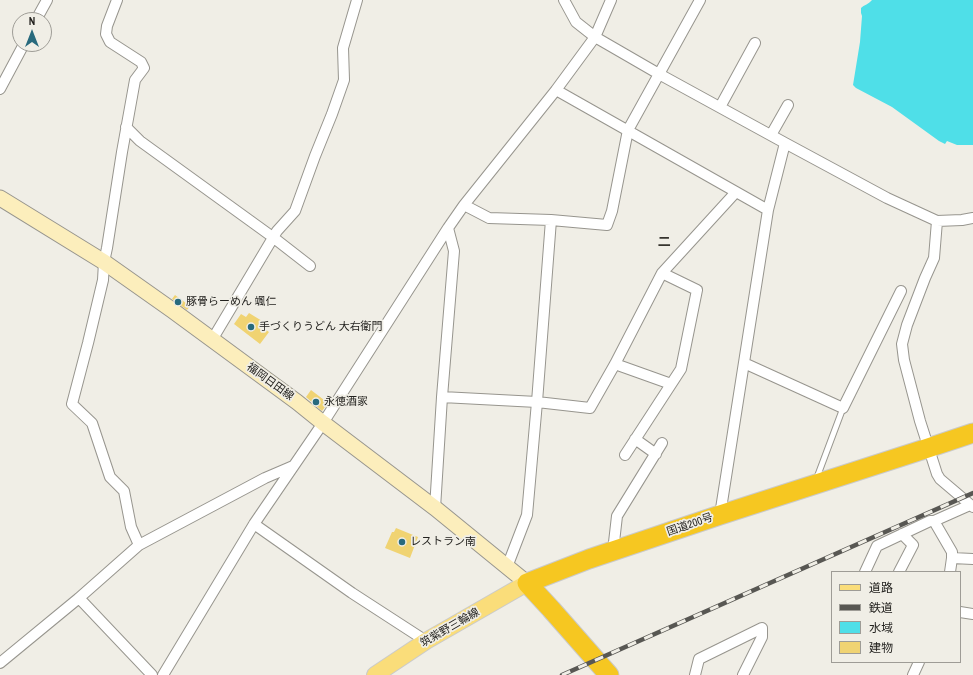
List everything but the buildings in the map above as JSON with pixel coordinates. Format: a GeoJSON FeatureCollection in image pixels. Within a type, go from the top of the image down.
{"type":"FeatureCollection","features":[{"type":"Feature","properties":{"kind":"highway","name":"国道200号"},"geometry":{"type":"LineString","coordinates":[[526,583],[589,559],[720,515],[973,433]]}},
{"type":"Feature","properties":{"kind":"highway"},"geometry":{"type":"LineString","coordinates":[[526,583],[551,609],[608,675]]}},
{"type":"Feature","properties":{"kind":"main road","name":"福岡日田線"},"geometry":{"type":"LineString","coordinates":[[0,198],[104,262],[172,310],[297,402],[435,508],[526,583]]}},
{"type":"Feature","properties":{"kind":"main road","name":"筑紫野三輪線"},"geometry":{"type":"LineString","coordinates":[[375,675],[426,641],[526,583]]}},
{"type":"Feature","properties":{"kind":"street"},"geometry":{"type":"LineString","coordinates":[[40,12],[47,0]]}},
{"type":"Feature","properties":{"kind":"street"},"geometry":{"type":"LineString","coordinates":[[117,0],[107,26],[106,34],[110,42],[141,62],[144,68],[135,80],[104,262],[103,280],[72,404],[92,423],[110,477],[124,491],[131,528],[139,544]]}},
{"type":"Feature","properties":{"kind":"street"},"geometry":{"type":"LineString","coordinates":[[212,340],[277,231],[295,211],[344,80],[344,48],[357,0]]}},
{"type":"Feature","properties":{"kind":"street"},"geometry":{"type":"LineString","coordinates":[[564,0],[576,22],[595,37],[659,74],[888,198],[937,222],[973,218]]}},
{"type":"Feature","properties":{"kind":"street"},"geometry":{"type":"LineString","coordinates":[[163,675],[254,524],[323,423],[448,228],[464,205],[556,90],[595,37],[611,0]]}},
{"type":"Feature","properties":{"kind":"street"},"geometry":{"type":"LineString","coordinates":[[464,205],[489,218],[551,220],[607,225],[612,211],[628,130],[700,0]]}},
{"type":"Feature","properties":{"kind":"street"},"geometry":{"type":"LineString","coordinates":[[720,107],[755,43]]}},
{"type":"Feature","properties":{"kind":"street"},"geometry":{"type":"LineString","coordinates":[[0,90],[20,52]]}},
{"type":"Feature","properties":{"kind":"street"},"geometry":{"type":"LineString","coordinates":[[556,90],[768,210]]}},
{"type":"Feature","properties":{"kind":"street"},"geometry":{"type":"LineString","coordinates":[[771,135],[788,105]]}},
{"type":"Feature","properties":{"kind":"street"},"geometry":{"type":"LineString","coordinates":[[126,127],[140,141],[274,238],[310,266]]}},
{"type":"Feature","properties":{"kind":"street"},"geometry":{"type":"LineString","coordinates":[[720,515],[768,210],[785,143]]}},
{"type":"Feature","properties":{"kind":"street"},"geometry":{"type":"LineString","coordinates":[[442,397],[537,402],[590,408],[615,364],[662,273],[736,192]]}},
{"type":"Feature","properties":{"kind":"street"},"geometry":{"type":"LineString","coordinates":[[507,567],[526,515],[537,402],[551,220]]}},
{"type":"Feature","properties":{"kind":"street"},"geometry":{"type":"LineString","coordinates":[[865,571],[877,546],[930,521],[934,521],[972,506],[940,479],[937,474],[928,448],[904,360],[902,344],[907,325],[934,258],[937,222]]}},
{"type":"Feature","properties":{"kind":"street"},"geometry":{"type":"LineString","coordinates":[[435,508],[442,397],[454,251],[448,228]]}},
{"type":"Feature","properties":{"kind":"street"},"geometry":{"type":"LineString","coordinates":[[625,455],[680,369],[697,290],[662,273]]}},
{"type":"Feature","properties":{"kind":"street"},"geometry":{"type":"LineString","coordinates":[[744,363],[843,408],[901,291]]}},
{"type":"Feature","properties":{"kind":"street"},"geometry":{"type":"LineString","coordinates":[[615,364],[671,384]]}},
{"type":"Feature","properties":{"kind":"street"},"geometry":{"type":"LineString","coordinates":[[635,440],[656,454]]}},
{"type":"Feature","properties":{"kind":"street"},"geometry":{"type":"LineString","coordinates":[[613,551],[617,516],[662,444]]}},
{"type":"Feature","properties":{"kind":"street"},"geometry":{"type":"LineString","coordinates":[[0,664],[79,598],[139,544],[264,478],[293,466]]}},
{"type":"Feature","properties":{"kind":"street"},"geometry":{"type":"LineString","coordinates":[[934,521],[952,552],[950,571]]}},
{"type":"Feature","properties":{"kind":"street"},"geometry":{"type":"LineString","coordinates":[[254,524],[352,593],[426,641]]}},
{"type":"Feature","properties":{"kind":"street"},"geometry":{"type":"LineString","coordinates":[[900,571],[913,545],[902,534]]}},
{"type":"Feature","properties":{"kind":"street"},"geometry":{"type":"LineString","coordinates":[[952,558],[973,558]]}},
{"type":"Feature","properties":{"kind":"street"},"geometry":{"type":"LineString","coordinates":[[79,598],[152,675]]}},
{"type":"Feature","properties":{"kind":"street"},"geometry":{"type":"LineString","coordinates":[[961,612],[973,614]]}},
{"type":"Feature","properties":{"kind":"street"},"geometry":{"type":"LineString","coordinates":[[695,675],[699,659],[762,628],[762,637],[742,675]]}},
{"type":"Feature","properties":{"kind":"street"},"geometry":{"type":"LineString","coordinates":[[913,675],[919,663]]}},
{"type":"Feature","properties":{"kind":"lane"},"geometry":{"type":"LineString","coordinates":[[814,484],[843,408]]}},
{"type":"Feature","properties":{"kind":"water"},"geometry":{"type":"Polygon","coordinates":[[[872,0],[973,0],[973,145],[957,145],[947,141],[945,144],[939,141],[892,107],[853,85],[860,42],[862,16],[861,8],[872,0]]]}},
{"type":"Feature","properties":{"kind":"railway"},"geometry":{"type":"LineString","coordinates":[[562,675],[973,493]]}},
{"type":"Feature","properties":{"kind":"place","name":"豚骨らーめん 颯仁"},"geometry":{"type":"Point","coordinates":[178,302]}},
{"type":"Feature","properties":{"kind":"place","name":"手づくりうどん 大右衛門"},"geometry":{"type":"Point","coordinates":[251,327]}},
{"type":"Feature","properties":{"kind":"place","name":"永徳酒家"},"geometry":{"type":"Point","coordinates":[316,402]}},
{"type":"Feature","properties":{"kind":"place","name":"レストラン南"},"geometry":{"type":"Point","coordinates":[402,542]}},
{"type":"Feature","properties":{"kind":"district","name":"二"},"geometry":{"type":"Point","coordinates":[664,243]}}]}
